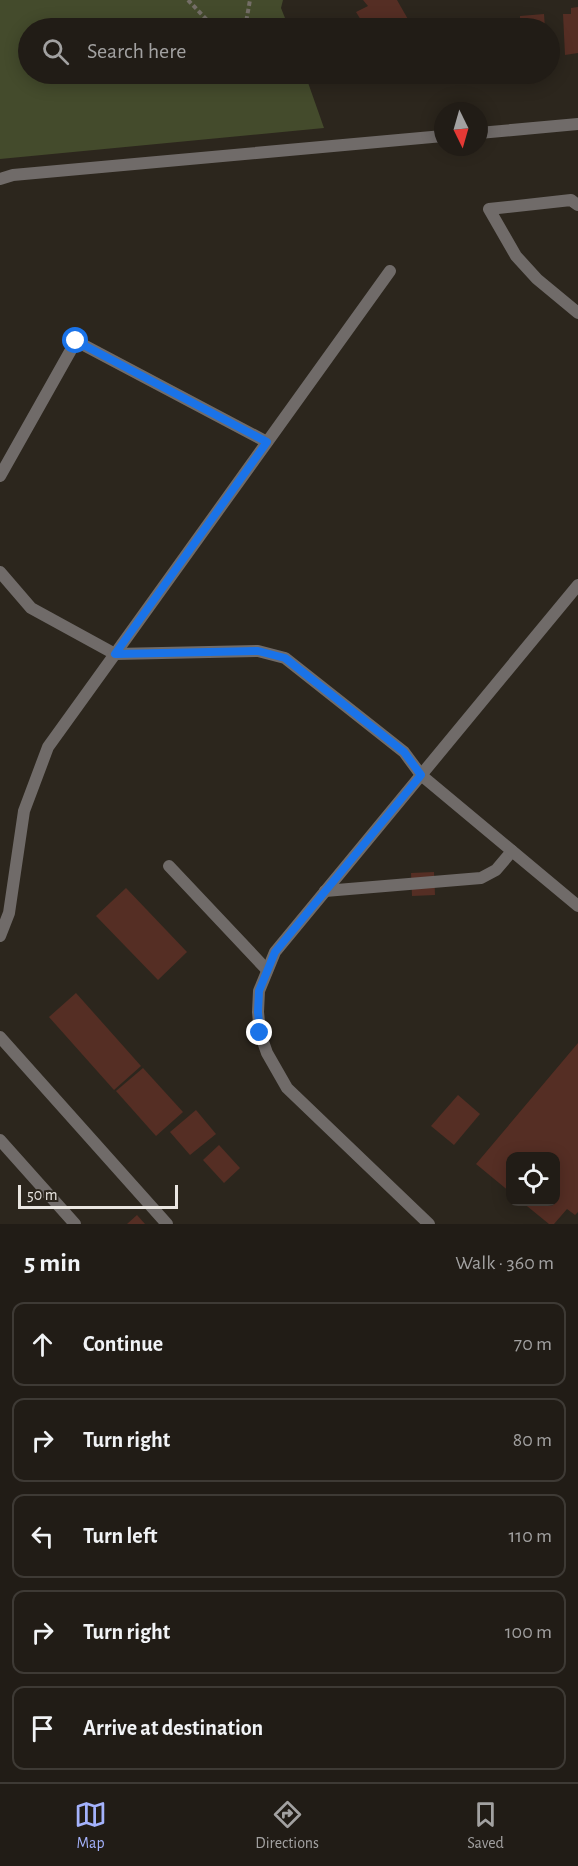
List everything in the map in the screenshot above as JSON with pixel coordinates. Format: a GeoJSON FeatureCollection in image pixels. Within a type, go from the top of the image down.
{"type":"FeatureCollection","features":[{"type":"Feature","properties":{"kind":"lane"},"geometry":{"type":"LineString","coordinates":[[488,132],[578,124]]}},
{"type":"Feature","properties":{"kind":"lane"},"geometry":{"type":"LineString","coordinates":[[0,178],[434,137]]}},
{"type":"Feature","properties":{"kind":"lane"},"geometry":{"type":"LineString","coordinates":[[578,205],[571,200],[489,209],[516,256],[537,279],[578,314]]}},
{"type":"Feature","properties":{"kind":"lane"},"geometry":{"type":"LineString","coordinates":[[0,936],[9,913],[24,811],[48,747],[390,271]]}},
{"type":"Feature","properties":{"kind":"lane"},"geometry":{"type":"LineString","coordinates":[[0,476],[76,341],[267,442]]}},
{"type":"Feature","properties":{"kind":"lane"},"geometry":{"type":"LineString","coordinates":[[0,572],[31,608],[115,654],[258,651],[285,658],[404,752],[421,775],[578,906]]}},
{"type":"Feature","properties":{"kind":"lane"},"geometry":{"type":"LineString","coordinates":[[429,1224],[287,1088],[267,1053],[260,1033],[259,991],[275,952],[578,585]]}},
{"type":"Feature","properties":{"kind":"lane"},"geometry":{"type":"LineString","coordinates":[[325,891],[481,878],[496,870],[512,851]]}},
{"type":"Feature","properties":{"kind":"lane"},"geometry":{"type":"LineString","coordinates":[[169,866],[267,970]]}},
{"type":"Feature","properties":{"kind":"lane"},"geometry":{"type":"LineString","coordinates":[[0,1036],[167,1224]]}},
{"type":"Feature","properties":{"kind":"lane"},"geometry":{"type":"LineString","coordinates":[[0,1140],[75,1224]]}},
{"type":"Feature","properties":{"kind":"path"},"geometry":{"type":"LineString","coordinates":[[188,0],[205,18]]}},
{"type":"Feature","properties":{"kind":"path"},"geometry":{"type":"LineString","coordinates":[[247,18],[250,0]]}},
{"type":"Feature","properties":{"kind":"green space"},"geometry":{"type":"Polygon","coordinates":[[[0,0],[283,0],[281,8],[285,18],[18,18],[18,84],[309,84],[324,128],[0,159],[0,0]]]}},
{"type":"Feature","properties":{"kind":"building"},"geometry":{"type":"Polygon","coordinates":[[[363,0],[397,0],[407,18],[360,18],[356,12],[368,6],[363,0]]]}},
{"type":"Feature","properties":{"kind":"building"},"geometry":{"type":"Polygon","coordinates":[[[578,7],[578,53],[565,55],[563,14],[571,14],[571,8],[578,7]]]}},
{"type":"Feature","properties":{"kind":"building"},"geometry":{"type":"Polygon","coordinates":[[[544,14],[544,18],[520,18],[520,16],[544,14]]]}},
{"type":"Feature","properties":{"kind":"building"},"geometry":{"type":"Polygon","coordinates":[[[434,872],[435,895],[412,896],[411,873],[434,872]]]}},
{"type":"Feature","properties":{"kind":"building"},"geometry":{"type":"Polygon","coordinates":[[[126,888],[187,952],[158,980],[96,916],[126,888]]]}},
{"type":"Feature","properties":{"kind":"building"},"geometry":{"type":"Polygon","coordinates":[[[76,993],[141,1066],[114,1090],[49,1017],[76,993]]]}},
{"type":"Feature","properties":{"kind":"building"},"geometry":{"type":"Polygon","coordinates":[[[578,1043],[578,1212],[575,1215],[567,1209],[554,1224],[549,1224],[527,1206],[560,1206],[560,1152],[506,1152],[506,1189],[476,1164],[578,1043]]]}},
{"type":"Feature","properties":{"kind":"building"},"geometry":{"type":"Polygon","coordinates":[[[143,1068],[183,1112],[156,1136],[116,1091],[143,1068]]]}},
{"type":"Feature","properties":{"kind":"building"},"geometry":{"type":"Polygon","coordinates":[[[458,1095],[480,1114],[454,1145],[431,1126],[458,1095]]]}},
{"type":"Feature","properties":{"kind":"building"},"geometry":{"type":"Polygon","coordinates":[[[196,1110],[216,1134],[190,1155],[170,1132],[196,1110]]]}},
{"type":"Feature","properties":{"kind":"building"},"geometry":{"type":"Polygon","coordinates":[[[219,1145],[240,1168],[224,1183],[203,1160],[219,1145]]]}},
{"type":"Feature","properties":{"kind":"building"},"geometry":{"type":"Polygon","coordinates":[[[137,1215],[145,1224],[127,1224],[137,1215]]]}},
{"type":"Feature","properties":{"kind":"route"},"geometry":{"type":"LineString","coordinates":[[76,341],[267,442],[115,654],[258,651],[285,658],[404,752],[421,775],[275,952],[259,991],[260,1033]]}}]}
